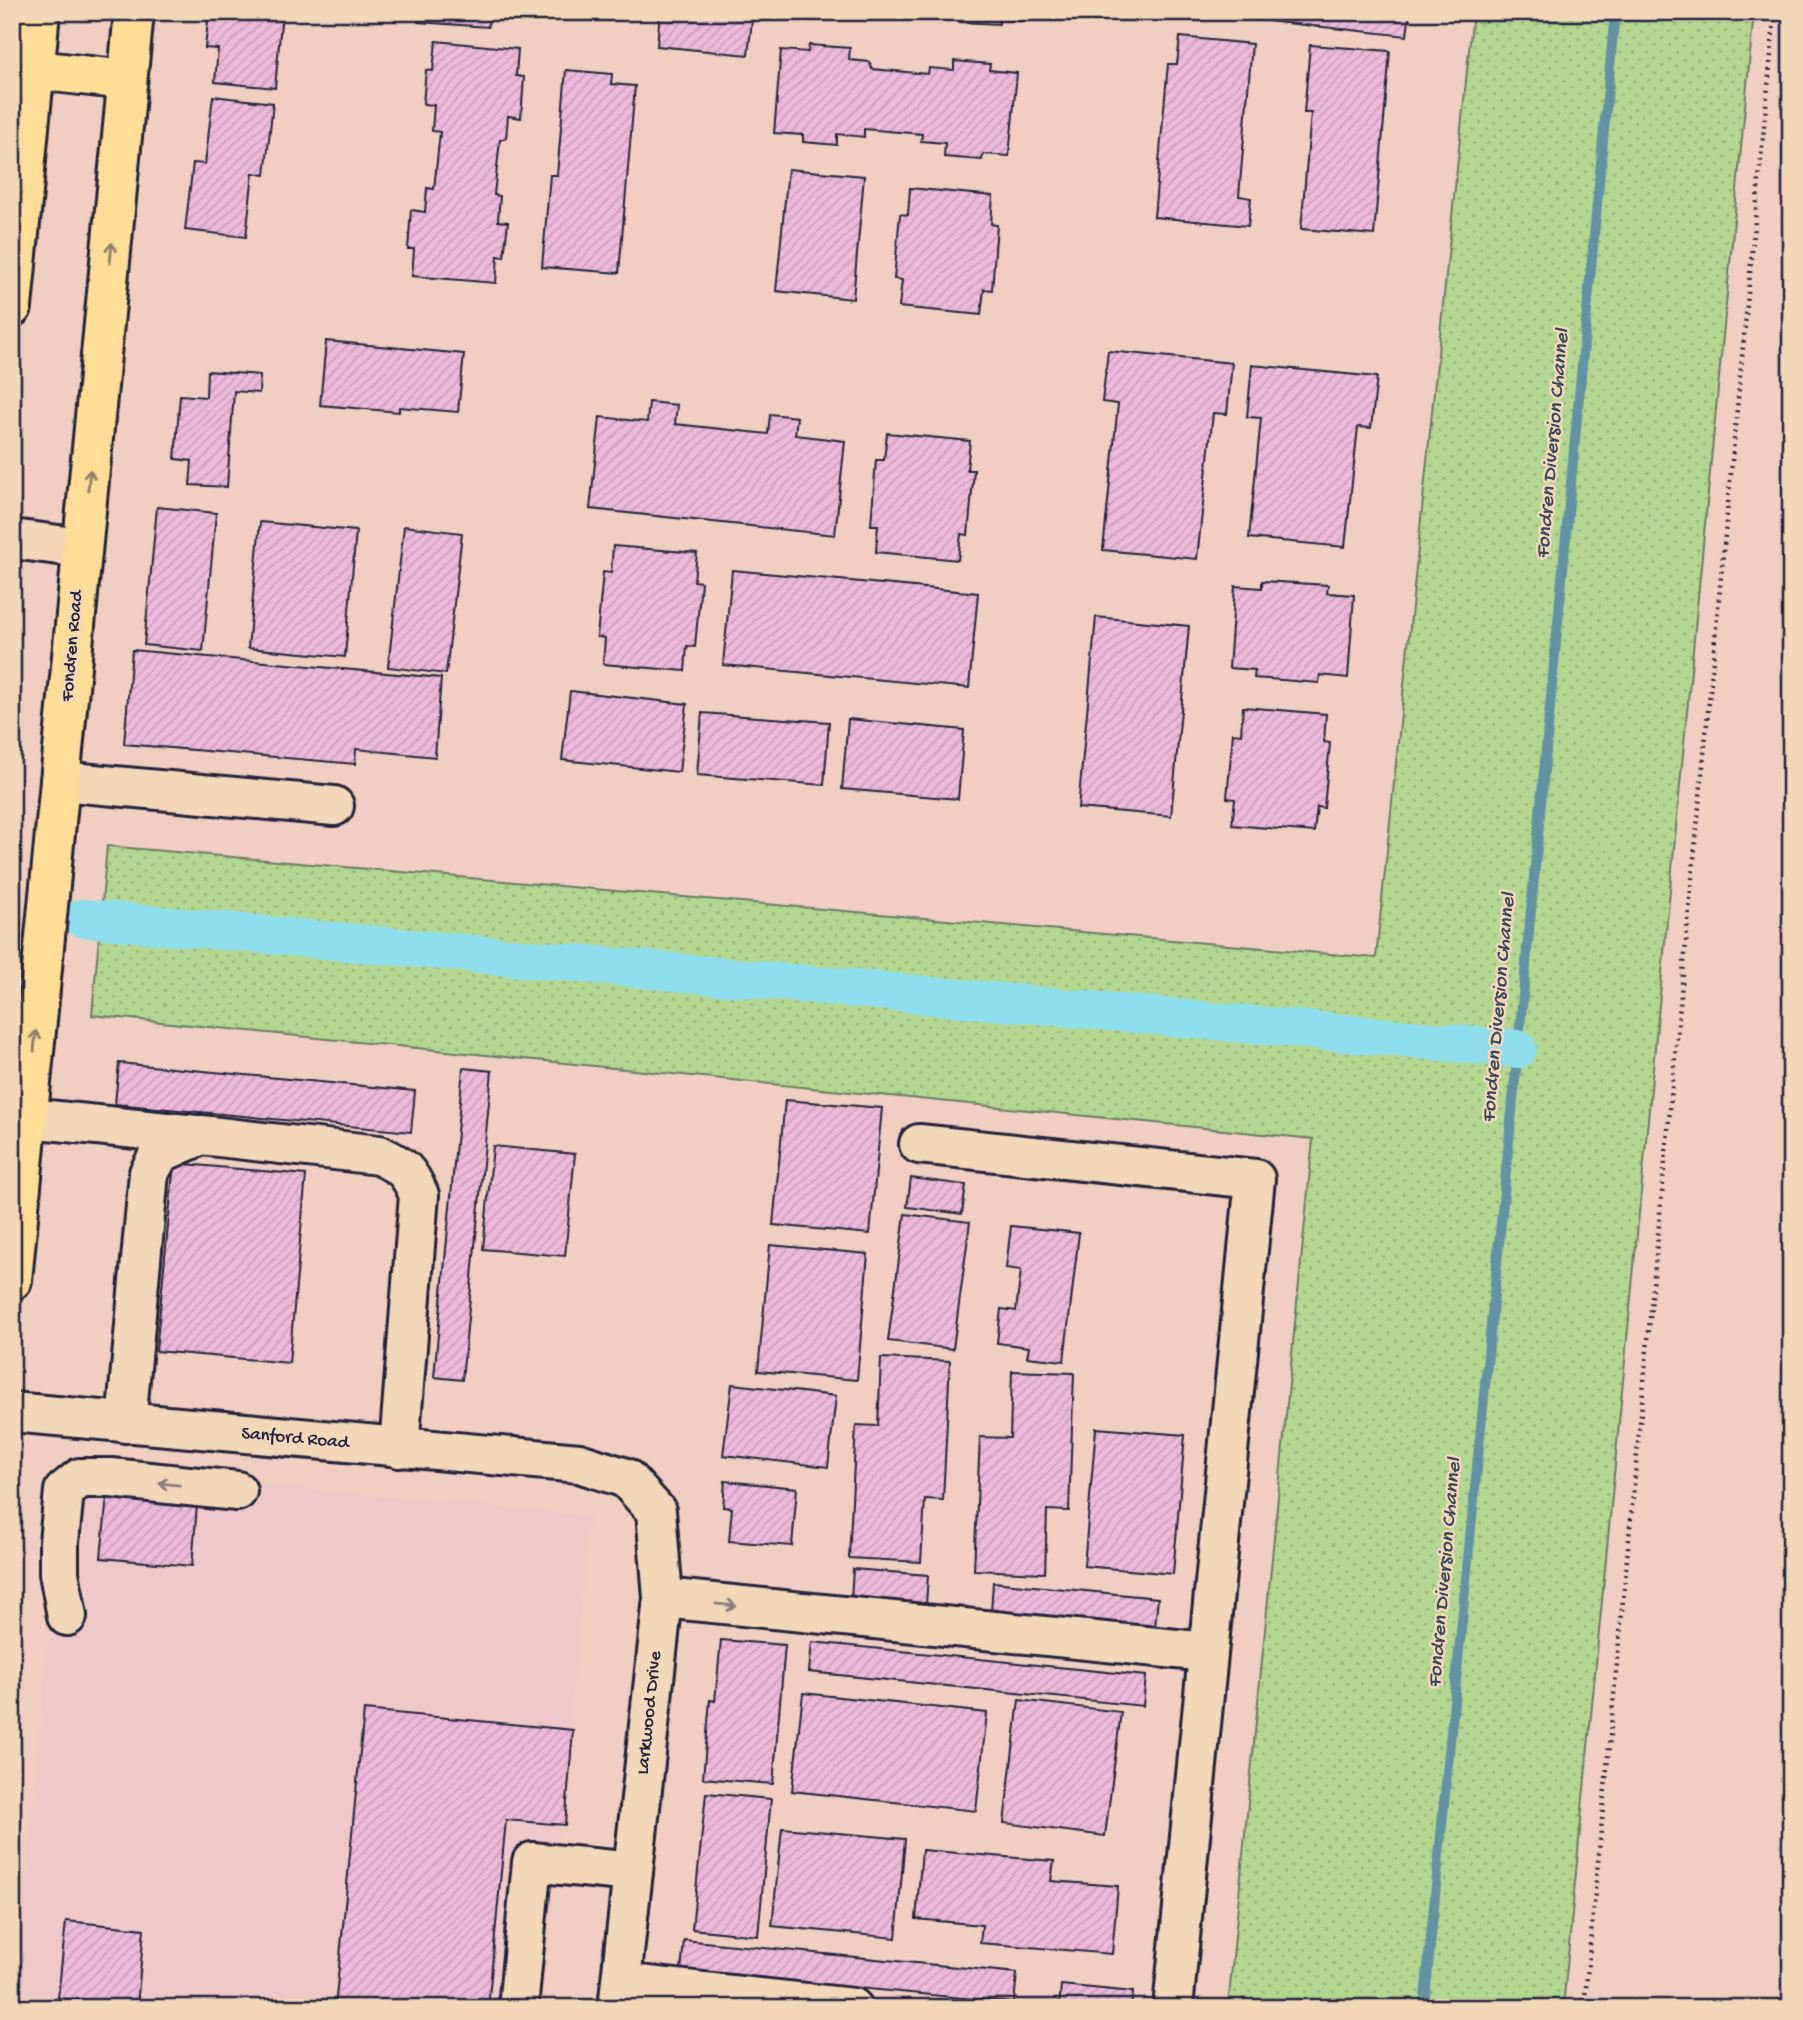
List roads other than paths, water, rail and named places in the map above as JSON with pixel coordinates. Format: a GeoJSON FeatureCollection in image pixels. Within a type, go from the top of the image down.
{"type":"FeatureCollection","features":[{"type":"Feature","properties":{"kind":"main road"},"geometry":{"type":"LineString","coordinates":[[12,307],[40,12]]}},
{"type":"Feature","properties":{"kind":"main road","name":"Fondren Road"},"geometry":{"type":"LineString","coordinates":[[12,1280],[134,12]]}},
{"type":"Feature","properties":{"kind":"main road"},"geometry":{"type":"LineString","coordinates":[[35,70],[127,80]]}},
{"type":"Feature","properties":{"kind":"street"},"geometry":{"type":"LineString","coordinates":[[12,539],[82,548]]}},
{"type":"Feature","properties":{"kind":"street"},"geometry":{"type":"LineString","coordinates":[[60,781],[334,806]]}},
{"type":"Feature","properties":{"kind":"street"},"geometry":{"type":"LineString","coordinates":[[28,1118],[379,1155],[403,1167],[419,1195],[399,1448]]}},
{"type":"Feature","properties":{"kind":"street"},"geometry":{"type":"LineString","coordinates":[[127,1423],[149,1173],[160,1153],[201,1135]]}},
{"type":"Feature","properties":{"kind":"street"},"geometry":{"type":"LineString","coordinates":[[919,1144],[1255,1179],[1173,2008]]}},
{"type":"Feature","properties":{"kind":"street","name":"Sanford Road"},"geometry":{"type":"LineString","coordinates":[[12,1412],[579,1463]]}},
{"type":"Feature","properties":{"kind":"street","name":"Larkwood Drive"},"geometry":{"type":"LineString","coordinates":[[579,1463],[626,1478],[656,1511],[663,1598],[619,1996]]}},
{"type":"Feature","properties":{"kind":"street"},"geometry":{"type":"LineString","coordinates":[[67,1616],[59,1573],[59,1542],[64,1491],[80,1478],[111,1478],[237,1491]]}},
{"type":"Feature","properties":{"kind":"street"},"geometry":{"type":"LineString","coordinates":[[663,1598],[1207,1652]]}},
{"type":"Feature","properties":{"kind":"street"},"geometry":{"type":"LineString","coordinates":[[518,2008],[532,1862],[633,1872]]}},
{"type":"Feature","properties":{"kind":"street"},"geometry":{"type":"LineString","coordinates":[[619,1996],[853,2008]]}},
{"type":"Feature","properties":{"kind":"waterway","name":"Fondren Diversion Channel"},"geometry":{"type":"LineString","coordinates":[[1424,2008],[1518,1049],[1615,12]]}},
{"type":"Feature","properties":{"kind":"waterway"},"geometry":{"type":"LineString","coordinates":[[82,918],[1518,1049]]}}]}
